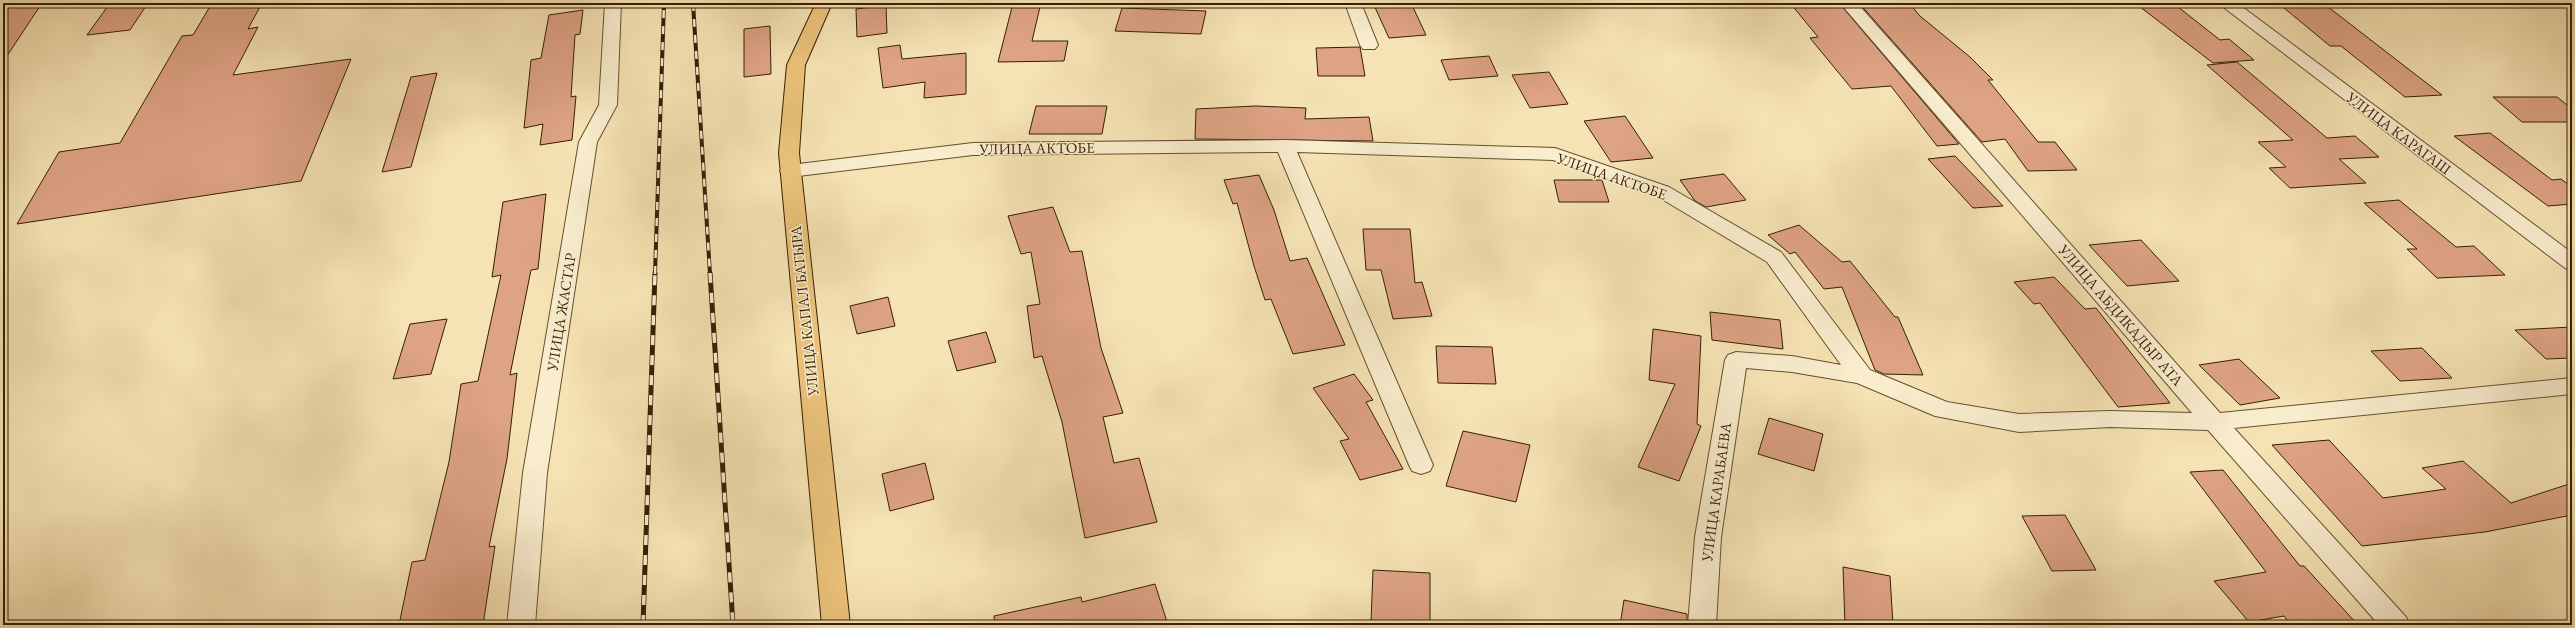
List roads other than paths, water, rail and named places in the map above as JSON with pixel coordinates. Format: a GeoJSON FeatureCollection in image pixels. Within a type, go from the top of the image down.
{"type":"FeatureCollection","features":[{"type":"Feature","properties":{"kind":"main road","name":"УЛИЦА КАПАЛ БАТЫРА"},"geometry":{"type":"LineString","coordinates":[[824,3],[796,65],[789,153],[836,625]]}},
{"type":"Feature","properties":{"kind":"street","name":"УЛИЦА ЖАСТАР"},"geometry":{"type":"LineString","coordinates":[[520,625],[536,472],[588,142],[608,105],[612,3]]}},
{"type":"Feature","properties":{"kind":"street"},"geometry":{"type":"LineString","coordinates":[[1352,3],[1369,44]]}},
{"type":"Feature","properties":{"kind":"street","name":"УЛИЦА АБДИКАДЫР АТА"},"geometry":{"type":"LineString","coordinates":[[1848,3],[2214,422],[2396,625]]}},
{"type":"Feature","properties":{"kind":"street","name":"УЛИЦА КАРАГАШ"},"geometry":{"type":"LineString","coordinates":[[2226,3],[2572,263]]}},
{"type":"Feature","properties":{"kind":"street","name":"УЛИЦА АКТОБЕ"},"geometry":{"type":"LineString","coordinates":[[790,171],[973,149],[1285,146],[1555,154],[1662,191],[1774,257],[1862,376]]}},
{"type":"Feature","properties":{"kind":"street"},"geometry":{"type":"LineString","coordinates":[[1285,146],[1421,465]]}},
{"type":"Feature","properties":{"kind":"street","name":"УЛИЦА КАРАБАЕВА"},"geometry":{"type":"LineString","coordinates":[[1702,625],[1708,537],[1736,360],[1792,364],[1862,376]]}},
{"type":"Feature","properties":{"kind":"street"},"geometry":{"type":"LineString","coordinates":[[1862,376],[1943,410],[2019,423],[2110,420],[2214,422],[2572,386]]}},
{"type":"Feature","properties":{"kind":"railway"},"geometry":{"type":"LineString","coordinates":[[655,274],[664,3]]}},
{"type":"Feature","properties":{"kind":"railway"},"geometry":{"type":"LineString","coordinates":[[693,3],[710,274]]}},
{"type":"Feature","properties":{"kind":"railway"},"geometry":{"type":"LineString","coordinates":[[643,625],[655,273]]}},
{"type":"Feature","properties":{"kind":"railway"},"geometry":{"type":"LineString","coordinates":[[710,273],[733,625]]}}]}
